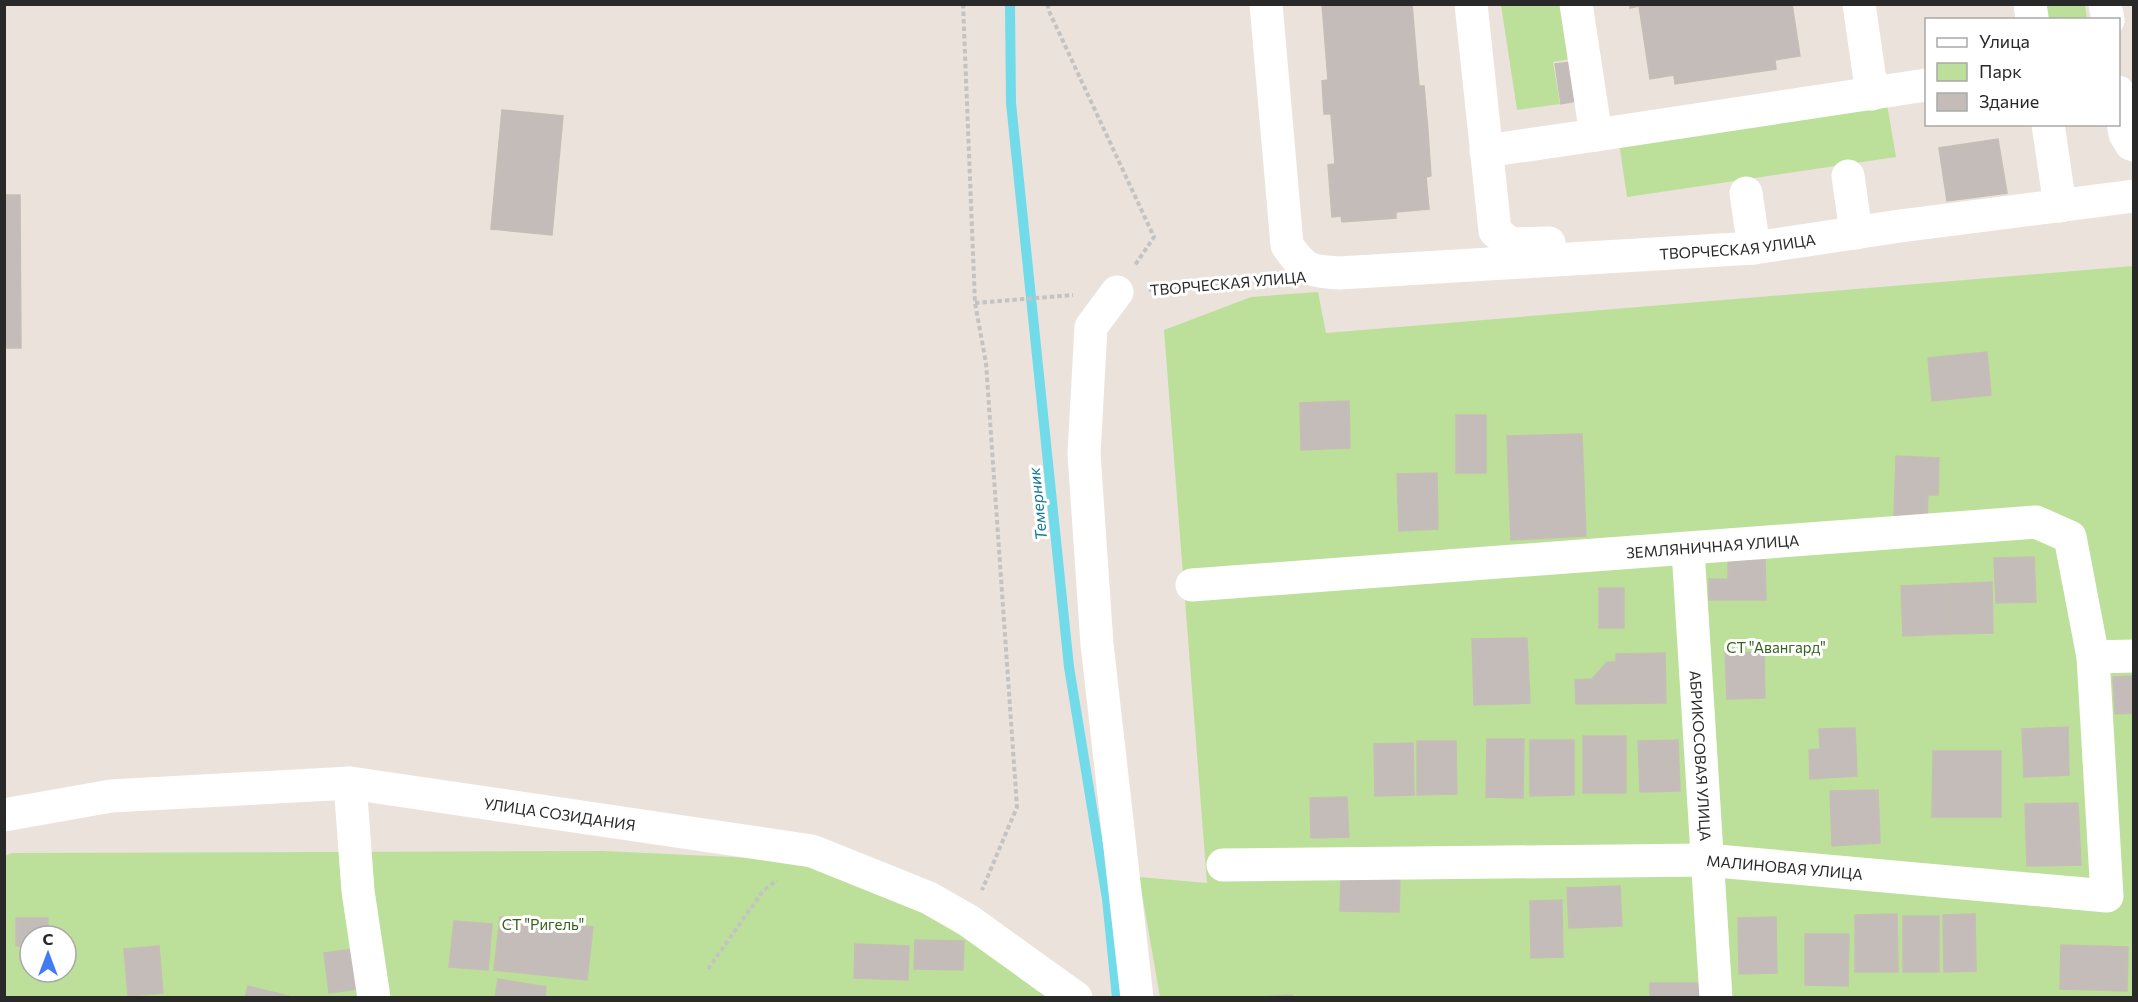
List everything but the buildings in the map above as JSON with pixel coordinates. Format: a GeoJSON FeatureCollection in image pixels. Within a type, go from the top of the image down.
{"type":"FeatureCollection","features":[{"type":"Feature","properties":{"kind":"street"},"geometry":{"type":"LineString","coordinates":[[1266,4],[1284,230],[1290,270]]}},
{"type":"Feature","properties":{"kind":"street"},"geometry":{"type":"LineString","coordinates":[[1471,4],[1493,225],[1499,236],[1510,244],[1753,241],[1746,193]]}},
{"type":"Feature","properties":{"kind":"street"},"geometry":{"type":"LineString","coordinates":[[1576,4],[1596,135]]}},
{"type":"Feature","properties":{"kind":"street"},"geometry":{"type":"LineString","coordinates":[[1859,4],[1872,94]]}},
{"type":"Feature","properties":{"kind":"street"},"geometry":{"type":"LineString","coordinates":[[1486,152],[1925,85]]}},
{"type":"Feature","properties":{"kind":"street"},"geometry":{"type":"LineString","coordinates":[[2120,104],[2125,134],[2133,145]]}},
{"type":"Feature","properties":{"kind":"street"},"geometry":{"type":"LineString","coordinates":[[2048,126],[2060,206]]}},
{"type":"Feature","properties":{"kind":"street"},"geometry":{"type":"LineString","coordinates":[[1848,176],[1856,233]]}},
{"type":"Feature","properties":{"kind":"street","name":"ТВОРЧЕСКАЯ УЛИЦА"},"geometry":{"type":"LineString","coordinates":[[1290,270],[1339,273],[1856,233],[2133,196]]}},
{"type":"Feature","properties":{"kind":"street"},"geometry":{"type":"LineString","coordinates":[[1117,292],[1091,327],[1084,454],[1096,644],[1137,998]]}},
{"type":"Feature","properties":{"kind":"street","name":"ЗЕМЛЯНИЧНАЯ УЛИЦА"},"geometry":{"type":"LineString","coordinates":[[1192,585],[1688,550],[2037,522],[2070,537],[2093,657]]}},
{"type":"Feature","properties":{"kind":"street","name":"АБРИКОСОВАЯ УЛИЦА"},"geometry":{"type":"LineString","coordinates":[[1688,550],[1716,998]]}},
{"type":"Feature","properties":{"kind":"street"},"geometry":{"type":"LineString","coordinates":[[2093,657],[2133,657]]}},
{"type":"Feature","properties":{"kind":"street","name":"МАЛИНОВАЯ УЛИЦА"},"geometry":{"type":"LineString","coordinates":[[1223,865],[1706,860],[2107,896],[2093,657]]}},
{"type":"Feature","properties":{"kind":"street"},"geometry":{"type":"LineString","coordinates":[[350,783],[358,891],[374,998]]}},
{"type":"Feature","properties":{"kind":"street","name":"УЛИЦА СОЗИДАНИЯ"},"geometry":{"type":"LineString","coordinates":[[4,815],[111,796],[350,783],[812,851],[929,898],[969,921],[1077,998]]}},
{"type":"Feature","properties":{"kind":"path"},"geometry":{"type":"LineString","coordinates":[[963,4],[975,303],[986,363],[1017,807],[969,921]]}},
{"type":"Feature","properties":{"kind":"path"},"geometry":{"type":"LineString","coordinates":[[1048,4],[1048,9],[1154,237],[1117,292]]}},
{"type":"Feature","properties":{"kind":"path","name":"ТВОРЧЕСКАЯ УЛИЦА"},"geometry":{"type":"LineString","coordinates":[[1117,292],[1290,270]]}},
{"type":"Feature","properties":{"kind":"path"},"geometry":{"type":"LineString","coordinates":[[975,303],[1054,297]]}},
{"type":"Feature","properties":{"kind":"path"},"geometry":{"type":"LineString","coordinates":[[708,969],[763,891],[812,851]]}},
{"type":"Feature","properties":{"kind":"green space"},"geometry":{"type":"Polygon","coordinates":[[[1501,5],[1563,5],[1571,59],[1553,62],[1560,104],[1517,110],[1501,5]]]}},
{"type":"Feature","properties":{"kind":"green space"},"geometry":{"type":"Polygon","coordinates":[[[2047,5],[2085,5],[2087,18],[2049,18],[2047,5]]]}},
{"type":"Feature","properties":{"kind":"green space"},"geometry":{"type":"Polygon","coordinates":[[[1887,104],[1896,157],[1627,197],[1619,143],[1887,104]]]}},
{"type":"Feature","properties":{"kind":"green space","name":"СТ \"Авангард\""},"geometry":{"type":"Polygon","coordinates":[[[2133,266],[2133,997],[1160,997],[1139,877],[1207,883],[1164,330],[1251,297],[1318,292],[1326,333],[2133,266]]]}},
{"type":"Feature","properties":{"kind":"green space","name":"СТ \"Ригель\""},"geometry":{"type":"Polygon","coordinates":[[[603,851],[817,861],[969,921],[1082,998],[5,998],[4,856],[12,853],[603,851]]]}},
{"type":"Feature","properties":{"kind":"waterway","name":"Темерник"},"geometry":{"type":"LineString","coordinates":[[1010,4],[1011,103],[1069,667],[1107,899],[1117,998]]}}]}
